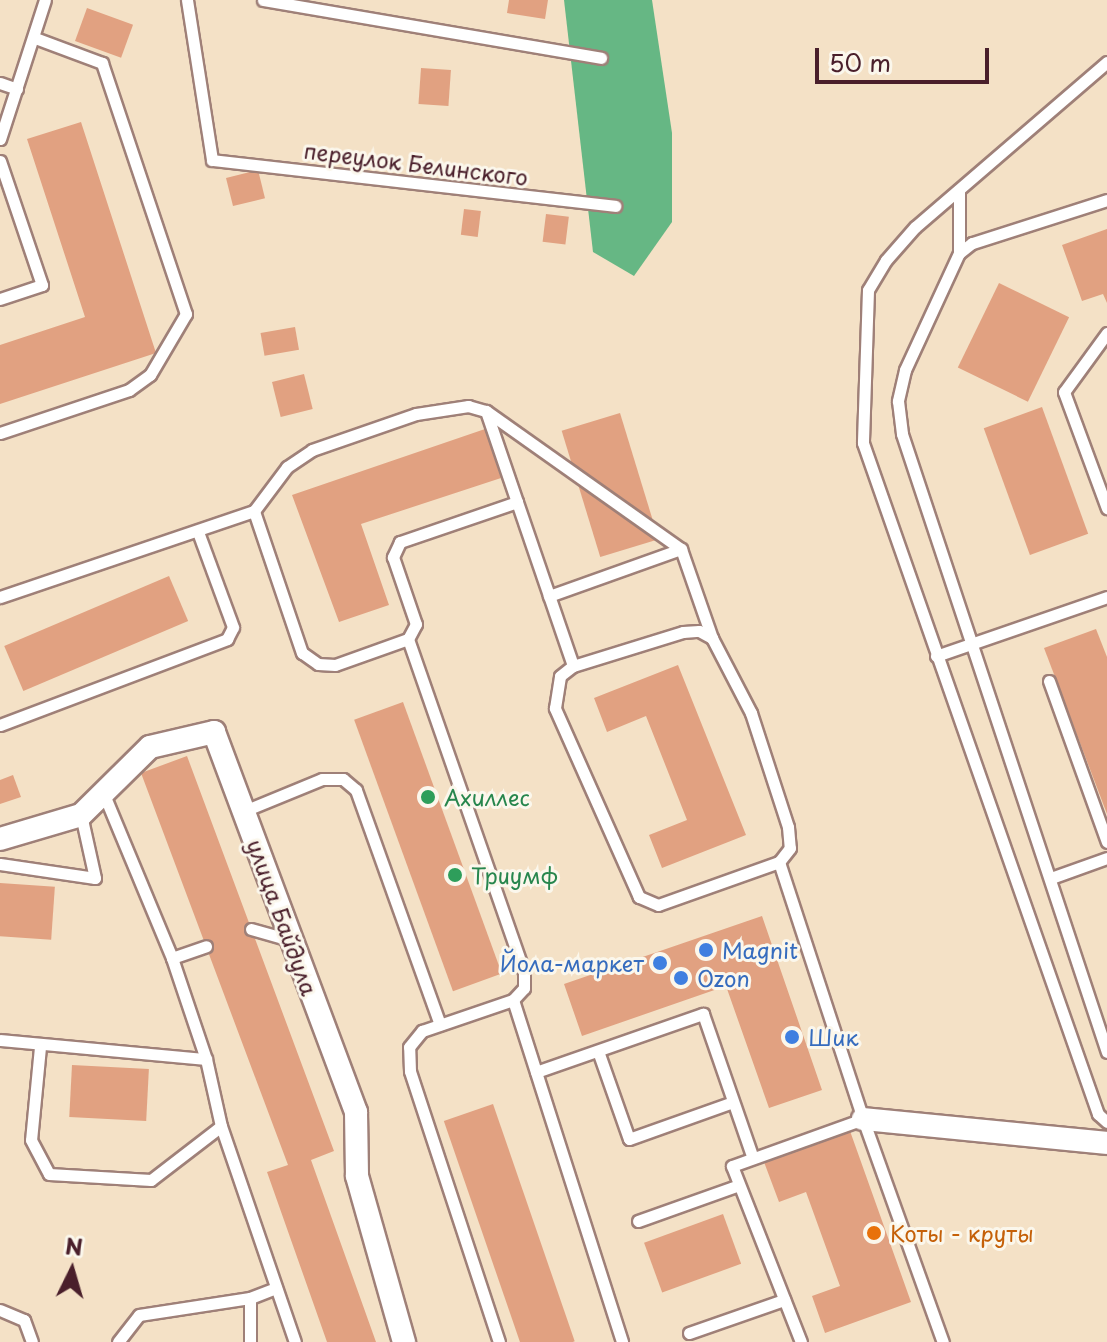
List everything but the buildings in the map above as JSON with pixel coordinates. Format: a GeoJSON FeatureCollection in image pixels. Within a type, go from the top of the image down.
{"type":"FeatureCollection","features":[{"type":"Feature","properties":{"kind":"street","name":"улица Байдула"},"geometry":{"type":"LineString","coordinates":[[0,839],[81,815],[105,797],[150,747],[214,732],[356,1112],[357,1176],[404,1342]]}},
{"type":"Feature","properties":{"kind":"street"},"geometry":{"type":"LineString","coordinates":[[863,1119],[1107,1143]]}},
{"type":"Feature","properties":{"kind":"lane"},"geometry":{"type":"LineString","coordinates":[[0,139],[45,0]]}},
{"type":"Feature","properties":{"kind":"lane","name":"переулок Белинского"},"geometry":{"type":"LineString","coordinates":[[187,0],[212,160],[615,206]]}},
{"type":"Feature","properties":{"kind":"lane"},"geometry":{"type":"LineString","coordinates":[[263,0],[601,58]]}},
{"type":"Feature","properties":{"kind":"lane"},"geometry":{"type":"LineString","coordinates":[[0,433],[129,390],[150,375],[186,314],[102,63],[35,38]]}},
{"type":"Feature","properties":{"kind":"lane"},"geometry":{"type":"LineString","coordinates":[[1107,62],[915,227],[868,290],[863,443],[1098,1114],[1107,1122]]}},
{"type":"Feature","properties":{"kind":"lane"},"geometry":{"type":"LineString","coordinates":[[0,83],[17,89]]}},
{"type":"Feature","properties":{"kind":"lane"},"geometry":{"type":"LineString","coordinates":[[0,161],[42,285],[0,299]]}},
{"type":"Feature","properties":{"kind":"lane"},"geometry":{"type":"LineString","coordinates":[[959,190],[959,253],[905,370],[898,401],[902,434],[1107,1052]]}},
{"type":"Feature","properties":{"kind":"lane"},"geometry":{"type":"LineString","coordinates":[[959,253],[972,243],[1107,200]]}},
{"type":"Feature","properties":{"kind":"lane"},"geometry":{"type":"LineString","coordinates":[[1107,333],[1064,392],[1107,508]]}},
{"type":"Feature","properties":{"kind":"lane"},"geometry":{"type":"LineString","coordinates":[[0,597],[254,511],[287,467],[312,450],[416,414],[468,406],[486,411],[681,549],[712,638],[751,713],[788,827],[790,848],[779,862],[658,905],[639,897],[555,708],[560,676],[573,666],[683,632],[699,631],[712,638]]}},
{"type":"Feature","properties":{"kind":"lane"},"geometry":{"type":"LineString","coordinates":[[486,411],[573,666]]}},
{"type":"Feature","properties":{"kind":"lane"},"geometry":{"type":"LineString","coordinates":[[254,511],[302,653],[318,664],[335,665],[408,639],[416,624],[393,557],[400,542],[517,502]]}},
{"type":"Feature","properties":{"kind":"lane"},"geometry":{"type":"LineString","coordinates":[[0,725],[227,639],[233,627],[198,532]]}},
{"type":"Feature","properties":{"kind":"lane"},"geometry":{"type":"LineString","coordinates":[[549,596],[681,549]]}},
{"type":"Feature","properties":{"kind":"lane"},"geometry":{"type":"LineString","coordinates":[[936,656],[1107,597]]}},
{"type":"Feature","properties":{"kind":"lane"},"geometry":{"type":"LineString","coordinates":[[408,639],[524,972],[524,988],[513,1000],[422,1031],[409,1047],[410,1071],[499,1342]]}},
{"type":"Feature","properties":{"kind":"lane"},"geometry":{"type":"LineString","coordinates":[[1049,681],[1107,842]]}},
{"type":"Feature","properties":{"kind":"lane"},"geometry":{"type":"LineString","coordinates":[[244,811],[322,779],[343,779],[356,790],[440,1024]]}},
{"type":"Feature","properties":{"kind":"lane"},"geometry":{"type":"LineString","coordinates":[[105,797],[172,958],[206,1059],[221,1126],[295,1342]]}},
{"type":"Feature","properties":{"kind":"lane"},"geometry":{"type":"LineString","coordinates":[[0,864],[95,878],[81,815]]}},
{"type":"Feature","properties":{"kind":"lane"},"geometry":{"type":"LineString","coordinates":[[1051,878],[1107,858]]}},
{"type":"Feature","properties":{"kind":"lane"},"geometry":{"type":"LineString","coordinates":[[779,862],[863,1119],[943,1342]]}},
{"type":"Feature","properties":{"kind":"lane"},"geometry":{"type":"LineString","coordinates":[[251,929],[290,940]]}},
{"type":"Feature","properties":{"kind":"lane"},"geometry":{"type":"LineString","coordinates":[[172,958],[206,946]]}},
{"type":"Feature","properties":{"kind":"lane"},"geometry":{"type":"LineString","coordinates":[[513,1000],[622,1342]]}},
{"type":"Feature","properties":{"kind":"lane"},"geometry":{"type":"LineString","coordinates":[[536,1072],[703,1014],[753,1158]]}},
{"type":"Feature","properties":{"kind":"lane"},"geometry":{"type":"LineString","coordinates":[[0,1040],[40,1047],[206,1059]]}},
{"type":"Feature","properties":{"kind":"lane"},"geometry":{"type":"LineString","coordinates":[[40,1047],[31,1140],[49,1174],[151,1180],[221,1126]]}},
{"type":"Feature","properties":{"kind":"lane"},"geometry":{"type":"LineString","coordinates":[[598,1051],[629,1139],[733,1102]]}},
{"type":"Feature","properties":{"kind":"lane"},"geometry":{"type":"LineString","coordinates":[[801,1342],[732,1166],[863,1119]]}},
{"type":"Feature","properties":{"kind":"lane"},"geometry":{"type":"LineString","coordinates":[[638,1221],[739,1185]]}},
{"type":"Feature","properties":{"kind":"lane"},"geometry":{"type":"LineString","coordinates":[[118,1342],[139,1315],[250,1298],[276,1288]]}},
{"type":"Feature","properties":{"kind":"lane"},"geometry":{"type":"LineString","coordinates":[[250,1298],[250,1342]]}},
{"type":"Feature","properties":{"kind":"lane"},"geometry":{"type":"LineString","coordinates":[[689,1333],[784,1300]]}},
{"type":"Feature","properties":{"kind":"lane"},"geometry":{"type":"LineString","coordinates":[[0,1310],[24,1320],[32,1342]]}},
{"type":"Feature","properties":{"kind":"green space"},"geometry":{"type":"Polygon","coordinates":[[[564,0],[652,0],[672,133],[672,222],[634,276],[593,252],[564,0]]]}},
{"type":"Feature","properties":{"kind":"place","name":"Ахиллес"},"geometry":{"type":"Point","coordinates":[428,797]}},
{"type":"Feature","properties":{"kind":"place","name":"Триумф"},"geometry":{"type":"Point","coordinates":[455,875]}},
{"type":"Feature","properties":{"kind":"place","name":"Magnit"},"geometry":{"type":"Point","coordinates":[706,950]}},
{"type":"Feature","properties":{"kind":"place","name":"Йола-маркет"},"geometry":{"type":"Point","coordinates":[660,963]}},
{"type":"Feature","properties":{"kind":"place","name":"Ozon"},"geometry":{"type":"Point","coordinates":[681,978]}},
{"type":"Feature","properties":{"kind":"place","name":"Шик"},"geometry":{"type":"Point","coordinates":[792,1037]}},
{"type":"Feature","properties":{"kind":"place","name":"Коты - круты"},"geometry":{"type":"Point","coordinates":[874,1233]}}]}
